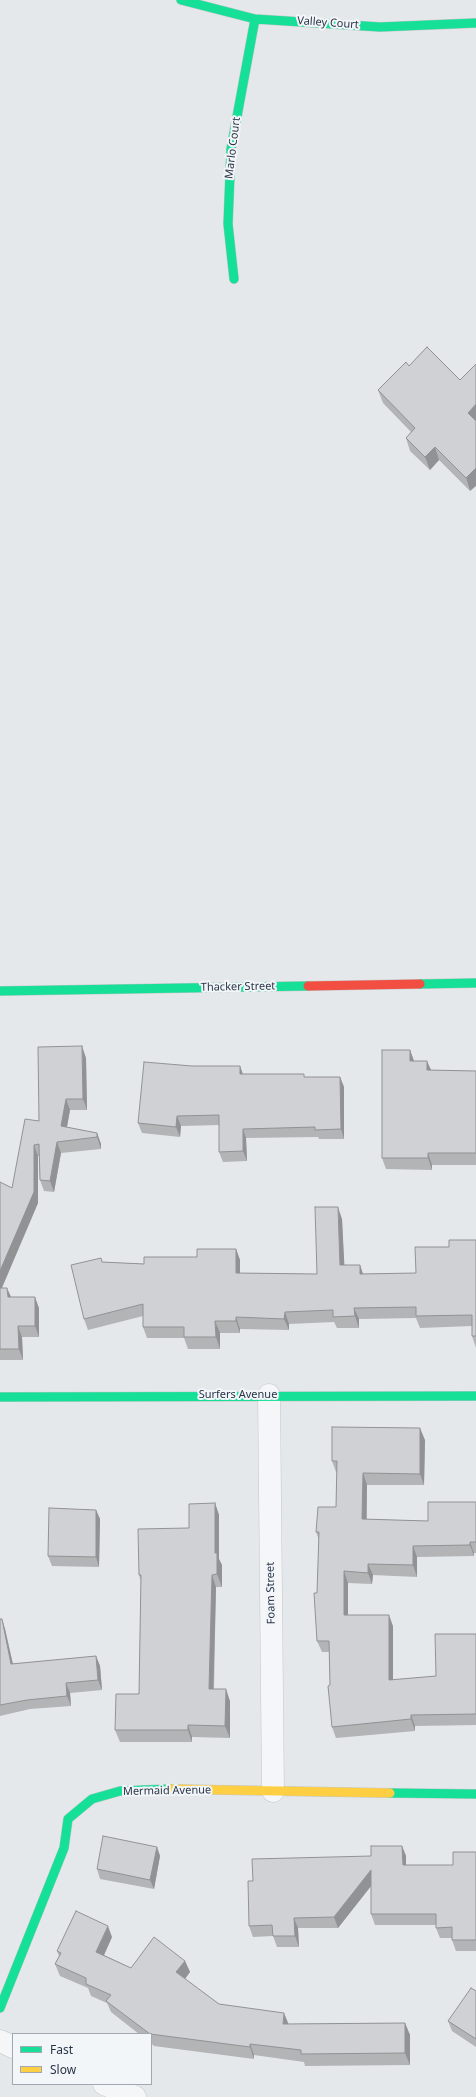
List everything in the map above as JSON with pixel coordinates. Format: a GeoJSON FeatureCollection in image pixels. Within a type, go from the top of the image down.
{"type":"FeatureCollection","features":[{"type":"Feature","properties":{"kind":"street","name":"Valley Court"},"geometry":{"type":"LineString","coordinates":[[181,0],[255,19],[380,26],[476,24]]}},
{"type":"Feature","properties":{"kind":"street","name":"Marlo Court"},"geometry":{"type":"LineString","coordinates":[[234,279],[228,224],[231,149],[255,19]]}},
{"type":"Feature","properties":{"kind":"street","name":"Thacker Street"},"geometry":{"type":"LineString","coordinates":[[0,991],[476,983]]}},
{"type":"Feature","properties":{"kind":"street","name":"Foam Street"},"geometry":{"type":"LineString","coordinates":[[269,1395],[273,1791]]}},
{"type":"Feature","properties":{"kind":"street","name":"Surfers Avenue"},"geometry":{"type":"LineString","coordinates":[[0,1396],[476,1396]]}},
{"type":"Feature","properties":{"kind":"street","name":"Mermaid Avenue"},"geometry":{"type":"LineString","coordinates":[[0,2008],[64,1848],[68,1819],[92,1799],[120,1791],[148,1789],[476,1794]]}},
{"type":"Feature","properties":{"kind":"street"},"geometry":{"type":"LineString","coordinates":[[0,2041],[12,2047]]}},
{"type":"Feature","properties":{"kind":"street"},"geometry":{"type":"LineString","coordinates":[[106,2085],[135,2097]]}},
{"type":"Feature","properties":{"kind":"building"},"geometry":{"type":"Polygon","coordinates":[[[427,347],[460,380],[476,364],[476,404],[468,413],[476,421],[476,468],[466,478],[435,447],[425,457],[406,438],[415,428],[378,390],[406,362],[409,366],[427,347]]]}},
{"type":"Feature","properties":{"kind":"building"},"geometry":{"type":"Polygon","coordinates":[[[82,1046],[83,1099],[66,1099],[61,1126],[97,1133],[97,1137],[57,1142],[50,1181],[40,1180],[39,1144],[34,1145],[34,1192],[0,1271],[0,1182],[12,1188],[25,1119],[39,1121],[38,1047],[82,1046]]]}},
{"type":"Feature","properties":{"kind":"building"},"geometry":{"type":"Polygon","coordinates":[[[382,1050],[410,1050],[410,1061],[427,1061],[427,1070],[476,1071],[476,1153],[428,1153],[428,1158],[382,1158],[382,1050]]]}},
{"type":"Feature","properties":{"kind":"building"},"geometry":{"type":"Polygon","coordinates":[[[144,1062],[192,1066],[240,1066],[240,1074],[304,1074],[304,1077],[340,1077],[341,1129],[315,1130],[315,1127],[243,1129],[243,1151],[219,1152],[219,1115],[177,1116],[176,1127],[138,1123],[144,1062]]]}},
{"type":"Feature","properties":{"kind":"building"},"geometry":{"type":"Polygon","coordinates":[[[315,1207],[338,1207],[340,1265],[360,1265],[360,1274],[416,1273],[415,1247],[449,1247],[449,1240],[476,1240],[476,1336],[472,1336],[472,1315],[416,1316],[416,1307],[354,1308],[355,1316],[333,1317],[333,1310],[285,1312],[284,1319],[236,1317],[236,1321],[215,1321],[216,1337],[184,1337],[184,1327],[143,1327],[143,1304],[84,1319],[71,1265],[101,1258],[102,1262],[144,1264],[144,1257],[197,1257],[197,1249],[236,1249],[236,1273],[317,1274],[315,1207]]]}},
{"type":"Feature","properties":{"kind":"building"},"geometry":{"type":"Polygon","coordinates":[[[0,1288],[7,1288],[8,1297],[35,1297],[35,1326],[18,1326],[19,1349],[0,1349],[0,1288]]]}},
{"type":"Feature","properties":{"kind":"building"},"geometry":{"type":"Polygon","coordinates":[[[332,1427],[420,1428],[420,1474],[363,1473],[362,1519],[428,1521],[428,1502],[476,1502],[476,1542],[470,1542],[470,1545],[413,1546],[413,1565],[368,1564],[368,1573],[344,1571],[344,1615],[389,1615],[389,1680],[436,1676],[435,1634],[476,1634],[476,1714],[411,1715],[411,1719],[332,1727],[328,1686],[330,1685],[329,1641],[317,1641],[314,1593],[317,1593],[319,1532],[316,1532],[318,1507],[336,1507],[337,1461],[332,1461],[332,1427]]]}},
{"type":"Feature","properties":{"kind":"building"},"geometry":{"type":"Polygon","coordinates":[[[215,1503],[215,1553],[217,1553],[217,1574],[212,1575],[209,1689],[226,1689],[225,1726],[188,1725],[188,1730],[115,1730],[116,1694],[139,1694],[141,1575],[139,1575],[138,1529],[189,1528],[189,1504],[215,1503]]]}},
{"type":"Feature","properties":{"kind":"building"},"geometry":{"type":"Polygon","coordinates":[[[49,1508],[96,1510],[96,1557],[48,1556],[49,1508]]]}},
{"type":"Feature","properties":{"kind":"building"},"geometry":{"type":"Polygon","coordinates":[[[0,1619],[2,1619],[11,1664],[96,1656],[98,1680],[66,1683],[67,1696],[27,1700],[0,1705],[0,1619]]]}},
{"type":"Feature","properties":{"kind":"building"},"geometry":{"type":"Polygon","coordinates":[[[103,1836],[157,1847],[150,1880],[97,1869],[103,1836]]]}},
{"type":"Feature","properties":{"kind":"building"},"geometry":{"type":"Polygon","coordinates":[[[371,1846],[402,1846],[403,1865],[453,1865],[453,1852],[476,1852],[476,1940],[452,1940],[452,1927],[436,1928],[436,1914],[371,1914],[371,1870],[334,1917],[294,1918],[295,1936],[273,1936],[272,1925],[249,1926],[248,1881],[253,1881],[252,1859],[371,1856],[371,1846]]]}},
{"type":"Feature","properties":{"kind":"building"},"geometry":{"type":"Polygon","coordinates":[[[76,1911],[108,1926],[96,1952],[131,1968],[154,1937],[185,1961],[176,1972],[219,2004],[284,2013],[283,2024],[405,2023],[405,2053],[301,2054],[301,2050],[250,2044],[250,2047],[152,2034],[106,2001],[111,1995],[86,1984],[86,1978],[55,1964],[61,1953],[57,1951],[76,1911]]]}},
{"type":"Feature","properties":{"kind":"building"},"geometry":{"type":"Polygon","coordinates":[[[471,1988],[476,1991],[476,2039],[448,2021],[471,1988]]]}},
{"type":"Feature","properties":{"kind":"traffic: fast"},"geometry":{"type":"LineString","coordinates":[[181,0],[255,19],[380,27],[476,23]]}},
{"type":"Feature","properties":{"kind":"traffic: fast"},"geometry":{"type":"LineString","coordinates":[[234,279],[228,224],[231,149],[255,19]]}},
{"type":"Feature","properties":{"kind":"traffic: fast"},"geometry":{"type":"LineString","coordinates":[[420,984],[476,983]]}},
{"type":"Feature","properties":{"kind":"traffic: fast"},"geometry":{"type":"LineString","coordinates":[[0,991],[308,986]]}},
{"type":"Feature","properties":{"kind":"traffic: fast"},"geometry":{"type":"LineString","coordinates":[[0,1397],[476,1396]]}},
{"type":"Feature","properties":{"kind":"traffic: fast"},"geometry":{"type":"LineString","coordinates":[[0,2008],[64,1848],[68,1819],[92,1799],[120,1791],[170,1789]]}},
{"type":"Feature","properties":{"kind":"traffic: fast"},"geometry":{"type":"LineString","coordinates":[[390,1793],[476,1794]]}},
{"type":"Feature","properties":{"kind":"traffic: slow"},"geometry":{"type":"LineString","coordinates":[[170,1789],[390,1793]]}},
{"type":"Feature","properties":{"kind":"traffic: jam"},"geometry":{"type":"LineString","coordinates":[[308,986],[420,984]]}}]}
